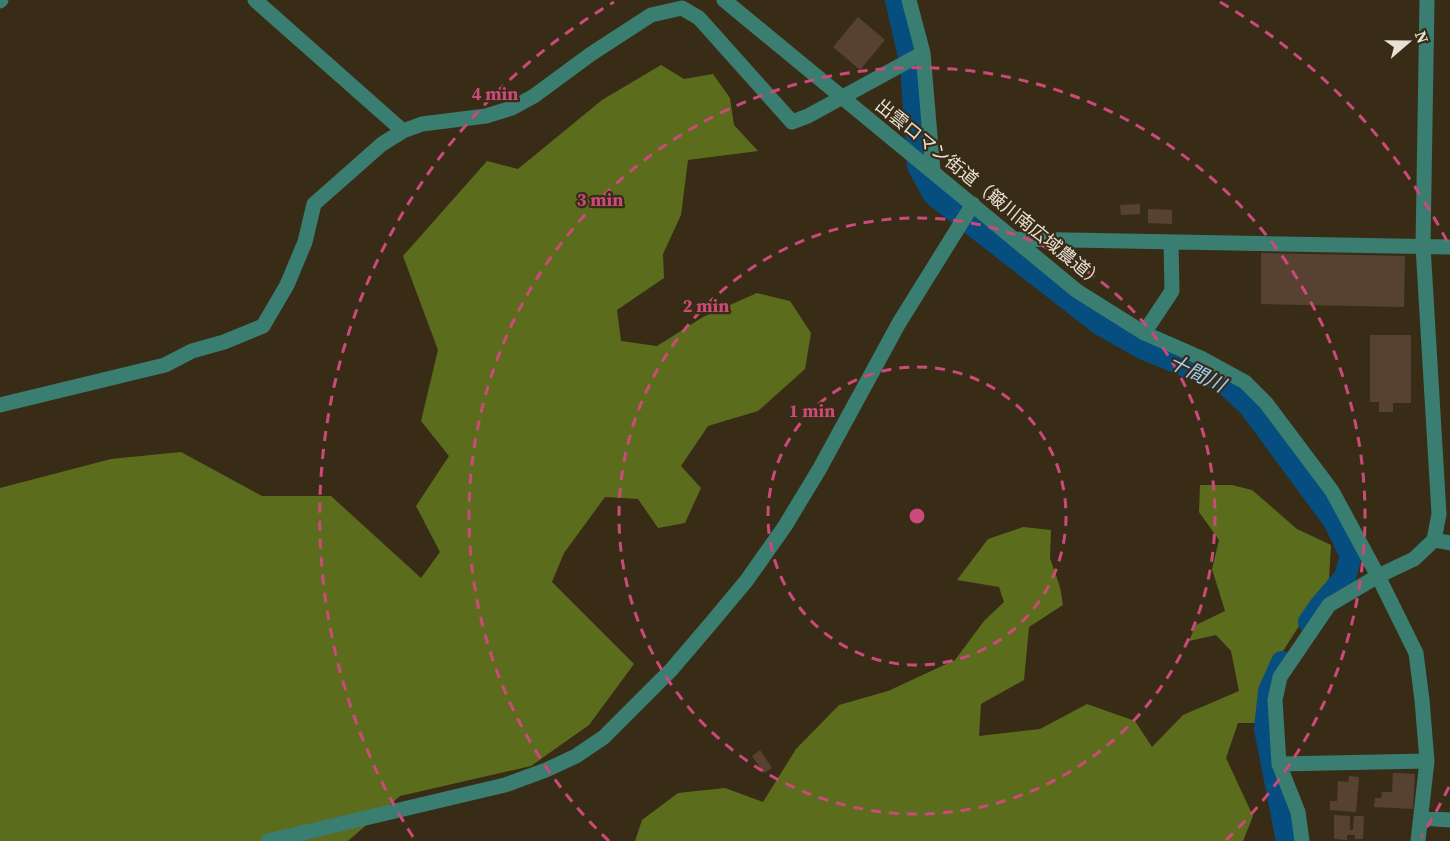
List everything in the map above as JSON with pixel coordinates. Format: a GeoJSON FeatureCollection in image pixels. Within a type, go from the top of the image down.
{"type":"FeatureCollection","features":[{"type":"Feature","properties":{"kind":"street"},"geometry":{"type":"LineString","coordinates":[[255,0],[403,131]]}},
{"type":"Feature","properties":{"kind":"street","name":"出雲ロマン街道（簸川南広域農道）"},"geometry":{"type":"LineString","coordinates":[[724,0],[840,98],[933,171],[1077,291],[1144,333],[1201,358],[1245,382],[1266,403],[1332,491],[1416,653],[1427,761],[1419,841]]}},
{"type":"Feature","properties":{"kind":"street"},"geometry":{"type":"LineString","coordinates":[[909,0],[923,53],[933,171]]}},
{"type":"Feature","properties":{"kind":"street"},"geometry":{"type":"LineString","coordinates":[[1302,841],[1298,812],[1279,764],[1275,700],[1280,677],[1329,605],[1378,576],[1414,559],[1434,540],[1439,514],[1423,246],[1427,0]]}},
{"type":"Feature","properties":{"kind":"street"},"geometry":{"type":"LineString","coordinates":[[0,405],[165,365],[192,351],[224,342],[263,326],[287,285],[304,242],[314,204],[382,144],[403,131],[422,124],[486,116],[512,108],[534,96],[591,54],[651,15],[682,8],[699,18],[792,122],[808,116],[923,53]]}},
{"type":"Feature","properties":{"kind":"street"},"geometry":{"type":"LineString","coordinates":[[268,841],[505,785],[566,761],[604,737],[671,670],[747,580],[785,526],[820,468],[899,323],[973,204]]}},
{"type":"Feature","properties":{"kind":"street"},"geometry":{"type":"LineString","coordinates":[[1014,239],[1450,247]]}},
{"type":"Feature","properties":{"kind":"street"},"geometry":{"type":"LineString","coordinates":[[1144,333],[1172,291],[1171,242]]}},
{"type":"Feature","properties":{"kind":"street"},"geometry":{"type":"LineString","coordinates":[[1434,540],[1450,543]]}},
{"type":"Feature","properties":{"kind":"street"},"geometry":{"type":"LineString","coordinates":[[1279,764],[1427,761]]}},
{"type":"Feature","properties":{"kind":"street"},"geometry":{"type":"LineString","coordinates":[[1421,818],[1450,820]]}},
{"type":"Feature","properties":{"kind":"green space"},"geometry":{"type":"Polygon","coordinates":[[[661,65],[684,79],[713,74],[730,98],[734,125],[758,151],[688,160],[681,215],[663,254],[664,278],[617,310],[621,341],[657,346],[703,317],[757,293],[790,301],[811,333],[805,369],[758,411],[708,426],[681,466],[701,488],[685,523],[658,528],[638,499],[605,497],[564,553],[552,582],[634,664],[589,725],[531,766],[400,796],[348,841],[0,841],[0,488],[111,459],[181,452],[262,496],[331,496],[421,578],[440,552],[416,506],[449,456],[421,421],[438,350],[403,256],[487,161],[518,169],[602,100],[661,65]]]}},
{"type":"Feature","properties":{"kind":"green space"},"geometry":{"type":"Polygon","coordinates":[[[1200,485],[1232,485],[1252,490],[1297,529],[1331,545],[1329,579],[1269,673],[1259,723],[1238,723],[1226,758],[1253,816],[1243,841],[635,841],[642,820],[678,793],[725,788],[763,802],[796,749],[839,705],[888,691],[955,660],[984,621],[1004,602],[999,587],[957,580],[988,539],[1023,527],[1051,530],[1050,558],[1060,587],[1063,605],[1029,627],[1024,680],[981,704],[979,736],[1040,729],[1087,704],[1135,721],[1152,747],[1183,715],[1239,691],[1231,651],[1216,635],[1189,641],[1196,625],[1225,611],[1212,569],[1219,540],[1199,512],[1200,485]]]}},
{"type":"Feature","properties":{"kind":"building"},"geometry":{"type":"Polygon","coordinates":[[[858,17],[885,40],[860,70],[833,47],[858,17]]]}},
{"type":"Feature","properties":{"kind":"building"},"geometry":{"type":"Polygon","coordinates":[[[1140,204],[1140,214],[1121,215],[1120,205],[1140,204]]]}},
{"type":"Feature","properties":{"kind":"building"},"geometry":{"type":"Polygon","coordinates":[[[1148,209],[1172,210],[1172,224],[1148,223],[1148,209]]]}},
{"type":"Feature","properties":{"kind":"building"},"geometry":{"type":"Polygon","coordinates":[[[1261,253],[1405,256],[1404,307],[1261,304],[1261,253]]]}},
{"type":"Feature","properties":{"kind":"building"},"geometry":{"type":"Polygon","coordinates":[[[1370,335],[1411,335],[1411,403],[1393,403],[1393,412],[1379,412],[1379,402],[1370,402],[1370,335]]]}},
{"type":"Feature","properties":{"kind":"building"},"geometry":{"type":"Polygon","coordinates":[[[760,750],[772,768],[764,773],[752,756],[760,750]]]}},
{"type":"Feature","properties":{"kind":"building"},"geometry":{"type":"Polygon","coordinates":[[[1393,773],[1415,774],[1413,809],[1374,807],[1375,798],[1381,798],[1382,792],[1392,792],[1393,773]]]}},
{"type":"Feature","properties":{"kind":"building"},"geometry":{"type":"Polygon","coordinates":[[[1349,776],[1359,777],[1356,812],[1330,810],[1330,801],[1337,801],[1338,781],[1348,782],[1349,776]]]}},
{"type":"Feature","properties":{"kind":"building"},"geometry":{"type":"Polygon","coordinates":[[[1334,815],[1350,816],[1350,830],[1353,830],[1354,816],[1364,816],[1363,839],[1355,839],[1355,835],[1347,835],[1347,840],[1334,839],[1334,815]]]}},
{"type":"Feature","properties":{"kind":"waterway","name":"十間川"},"geometry":{"type":"LineString","coordinates":[[896,0],[911,65],[918,166],[934,195],[1101,325],[1142,348],[1222,381],[1249,406],[1334,521],[1351,556],[1345,577],[1309,622]]}},
{"type":"Feature","properties":{"kind":"waterway","name":"十間川"},"geometry":{"type":"LineString","coordinates":[[1282,662],[1269,691],[1265,729],[1287,841]]}}]}
